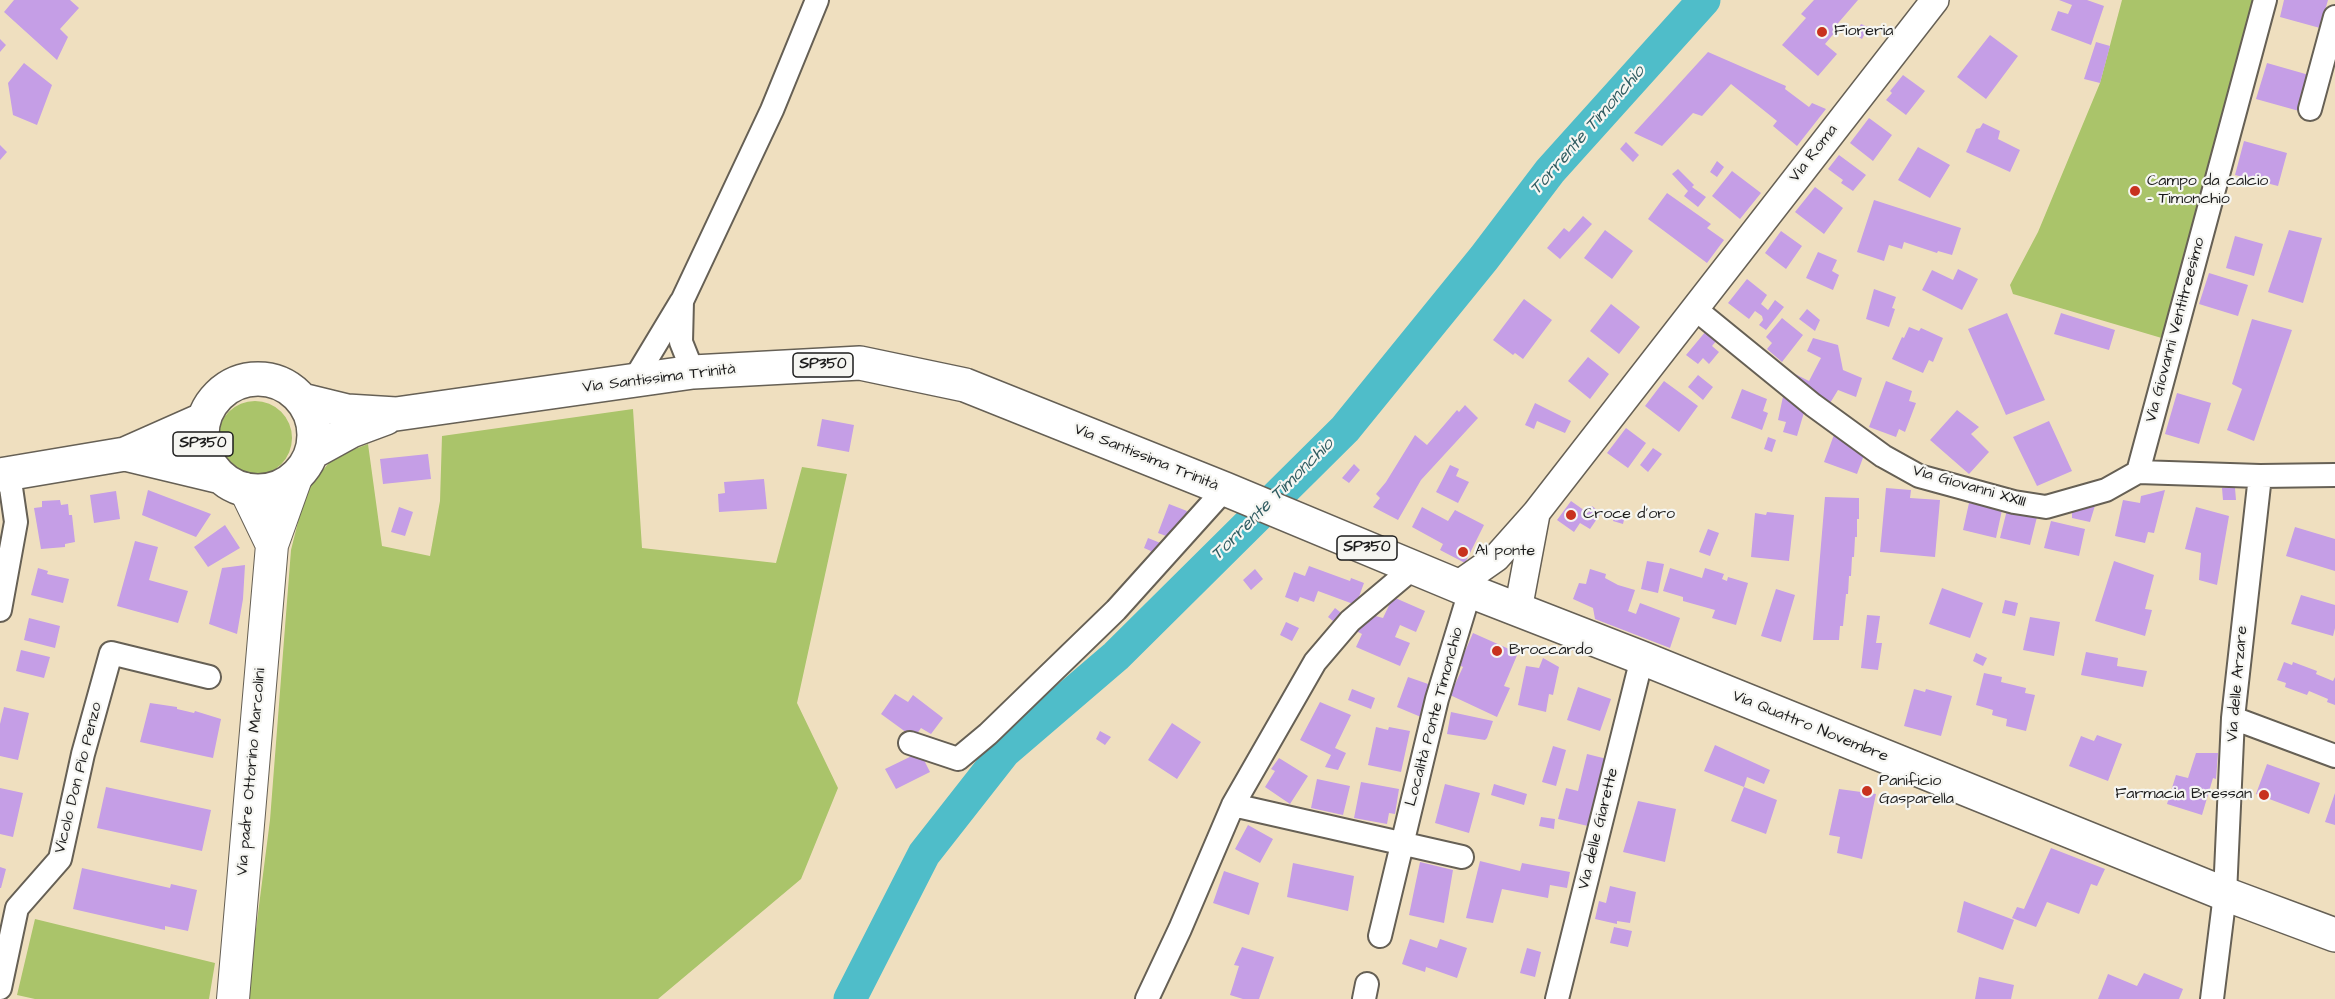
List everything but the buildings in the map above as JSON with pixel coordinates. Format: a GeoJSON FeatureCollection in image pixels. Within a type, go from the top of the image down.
{"type":"FeatureCollection","features":[{"type":"Feature","properties":{"kind":"main road","name":"Via Santissima Trinità"},"geometry":{"type":"LineString","coordinates":[[4,474],[124,453],[204,419],[211,403],[223,390],[238,382],[255,379],[273,381],[289,388],[302,400],[347,411],[396,414],[693,372],[860,363],[965,385],[1320,528]]}},
{"type":"Feature","properties":{"kind":"main road"},"geometry":{"type":"LineString","coordinates":[[302,400],[313,425],[314,439],[304,464]]}},
{"type":"Feature","properties":{"kind":"main road","name":"Via Santissima Trinità"},"geometry":{"type":"LineString","coordinates":[[124,453],[259,491],[273,489],[285,484],[304,464],[351,431],[396,414]]}},
{"type":"Feature","properties":{"kind":"main road","name":"SP350"},"geometry":{"type":"LineString","coordinates":[[204,419],[202,435],[204,450],[210,464],[233,483]]}},
{"type":"Feature","properties":{"kind":"main road","name":"Via padre Ottorino Marcolini"},"geometry":{"type":"LineString","coordinates":[[233,999],[272,545],[304,464]]}},
{"type":"Feature","properties":{"kind":"main road"},"geometry":{"type":"LineString","coordinates":[[233,483],[272,545]]}},
{"type":"Feature","properties":{"kind":"main road","name":"Via Quattro Novembre"},"geometry":{"type":"LineString","coordinates":[[1320,528],[1484,597],[1642,658],[2225,894],[2335,935]]}},
{"type":"Feature","properties":{"kind":"street"},"geometry":{"type":"LineString","coordinates":[[634,380],[682,301],[772,110],[817,0]]}},
{"type":"Feature","properties":{"kind":"street","name":"Via Roma"},"geometry":{"type":"LineString","coordinates":[[1484,597],[1496,558],[1536,513],[1935,0]]}},
{"type":"Feature","properties":{"kind":"street","name":"Via Giovanni Ventitreesimo"},"geometry":{"type":"LineString","coordinates":[[2138,472],[2265,0]]}},
{"type":"Feature","properties":{"kind":"street"},"geometry":{"type":"LineString","coordinates":[[2310,109],[2335,17]]}},
{"type":"Feature","properties":{"kind":"street"},"geometry":{"type":"LineString","coordinates":[[682,301],[681,342],[693,372]]}},
{"type":"Feature","properties":{"kind":"street","name":"Via Giovanni XXIII"},"geometry":{"type":"LineString","coordinates":[[1694,308],[1813,405],[1883,456],[1919,476],[2014,502],[2046,507],[2106,490],[2138,472]]}},
{"type":"Feature","properties":{"kind":"street"},"geometry":{"type":"LineString","coordinates":[[2138,472],[2260,476],[2335,475]]}},
{"type":"Feature","properties":{"kind":"street"},"geometry":{"type":"LineString","coordinates":[[0,610],[16,522],[4,474]]}},
{"type":"Feature","properties":{"kind":"street","name":"Via delle Arzare"},"geometry":{"type":"LineString","coordinates":[[2212,999],[2225,894],[2233,718],[2260,476]]}},
{"type":"Feature","properties":{"kind":"street","name":"Via Santissima Trinità"},"geometry":{"type":"LineString","coordinates":[[910,743],[958,759],[988,734],[1116,610],[1228,491]]}},
{"type":"Feature","properties":{"kind":"street","name":"Via Roma"},"geometry":{"type":"LineString","coordinates":[[1484,597],[1536,513]]}},
{"type":"Feature","properties":{"kind":"street"},"geometry":{"type":"LineString","coordinates":[[1484,597],[1498,576],[1496,558]]}},
{"type":"Feature","properties":{"kind":"street"},"geometry":{"type":"LineString","coordinates":[[1147,999],[1180,929],[1233,805],[1315,662],[1350,621],[1413,568]]}},
{"type":"Feature","properties":{"kind":"street","name":"Località Ponte Timonchio"},"geometry":{"type":"LineString","coordinates":[[1380,936],[1437,699],[1484,597]]}},
{"type":"Feature","properties":{"kind":"street","name":"Vicolo Don Pio Penzo"},"geometry":{"type":"LineString","coordinates":[[0,988],[17,908],[60,859],[83,754],[111,653],[209,677]]}},
{"type":"Feature","properties":{"kind":"street","name":"Via delle Giarette"},"geometry":{"type":"LineString","coordinates":[[1557,999],[1642,658]]}},
{"type":"Feature","properties":{"kind":"street"},"geometry":{"type":"LineString","coordinates":[[2233,718],[2335,756]]}},
{"type":"Feature","properties":{"kind":"street"},"geometry":{"type":"LineString","coordinates":[[1233,805],[1462,857]]}},
{"type":"Feature","properties":{"kind":"green space","name":"Campo da calcio - Timonchio"},"geometry":{"type":"Polygon","coordinates":[[[2122,0],[2257,0],[2165,339],[2013,294],[2010,285],[2038,232],[2100,83],[2122,0]]]}},
{"type":"Feature","properties":{"kind":"green space"},"geometry":{"type":"Polygon","coordinates":[[[255,401],[269,404],[281,412],[289,424],[292,438],[289,452],[281,464],[269,472],[255,475],[241,472],[229,464],[221,452],[218,438],[221,424],[229,412],[241,404],[255,401]]]}},
{"type":"Feature","properties":{"kind":"green space"},"geometry":{"type":"Polygon","coordinates":[[[633,409],[642,548],[776,563],[802,467],[847,474],[797,703],[838,788],[801,879],[658,999],[247,999],[270,820],[291,550],[306,490],[334,457],[368,444],[382,546],[430,556],[440,501],[442,436],[633,409]]]}},
{"type":"Feature","properties":{"kind":"green space"},"geometry":{"type":"Polygon","coordinates":[[[35,919],[215,963],[209,999],[35,999],[17,995],[35,919]]]}},
{"type":"Feature","properties":{"kind":"waterway","name":"Torrente Timonchio"},"geometry":{"type":"LineString","coordinates":[[850,999],[924,854],[1004,752],[1116,656],[1345,429],[1484,258],[1550,171],[1704,0]]}},
{"type":"Feature","properties":{"kind":"place","name":"Fioreria"},"geometry":{"type":"Point","coordinates":[1822,32]}},
{"type":"Feature","properties":{"kind":"place","name":"Campo da calcio - Timonchio"},"geometry":{"type":"Point","coordinates":[2135,191]}},
{"type":"Feature","properties":{"kind":"place","name":"Croce d'oro"},"geometry":{"type":"Point","coordinates":[1571,515]}},
{"type":"Feature","properties":{"kind":"place","name":"Al ponte"},"geometry":{"type":"Point","coordinates":[1463,552]}},
{"type":"Feature","properties":{"kind":"place","name":"Broccardo"},"geometry":{"type":"Point","coordinates":[1497,651]}},
{"type":"Feature","properties":{"kind":"place","name":"Panificio Gasparella"},"geometry":{"type":"Point","coordinates":[1867,791]}},
{"type":"Feature","properties":{"kind":"place","name":"Farmacia Bressan"},"geometry":{"type":"Point","coordinates":[2264,795]}}]}
